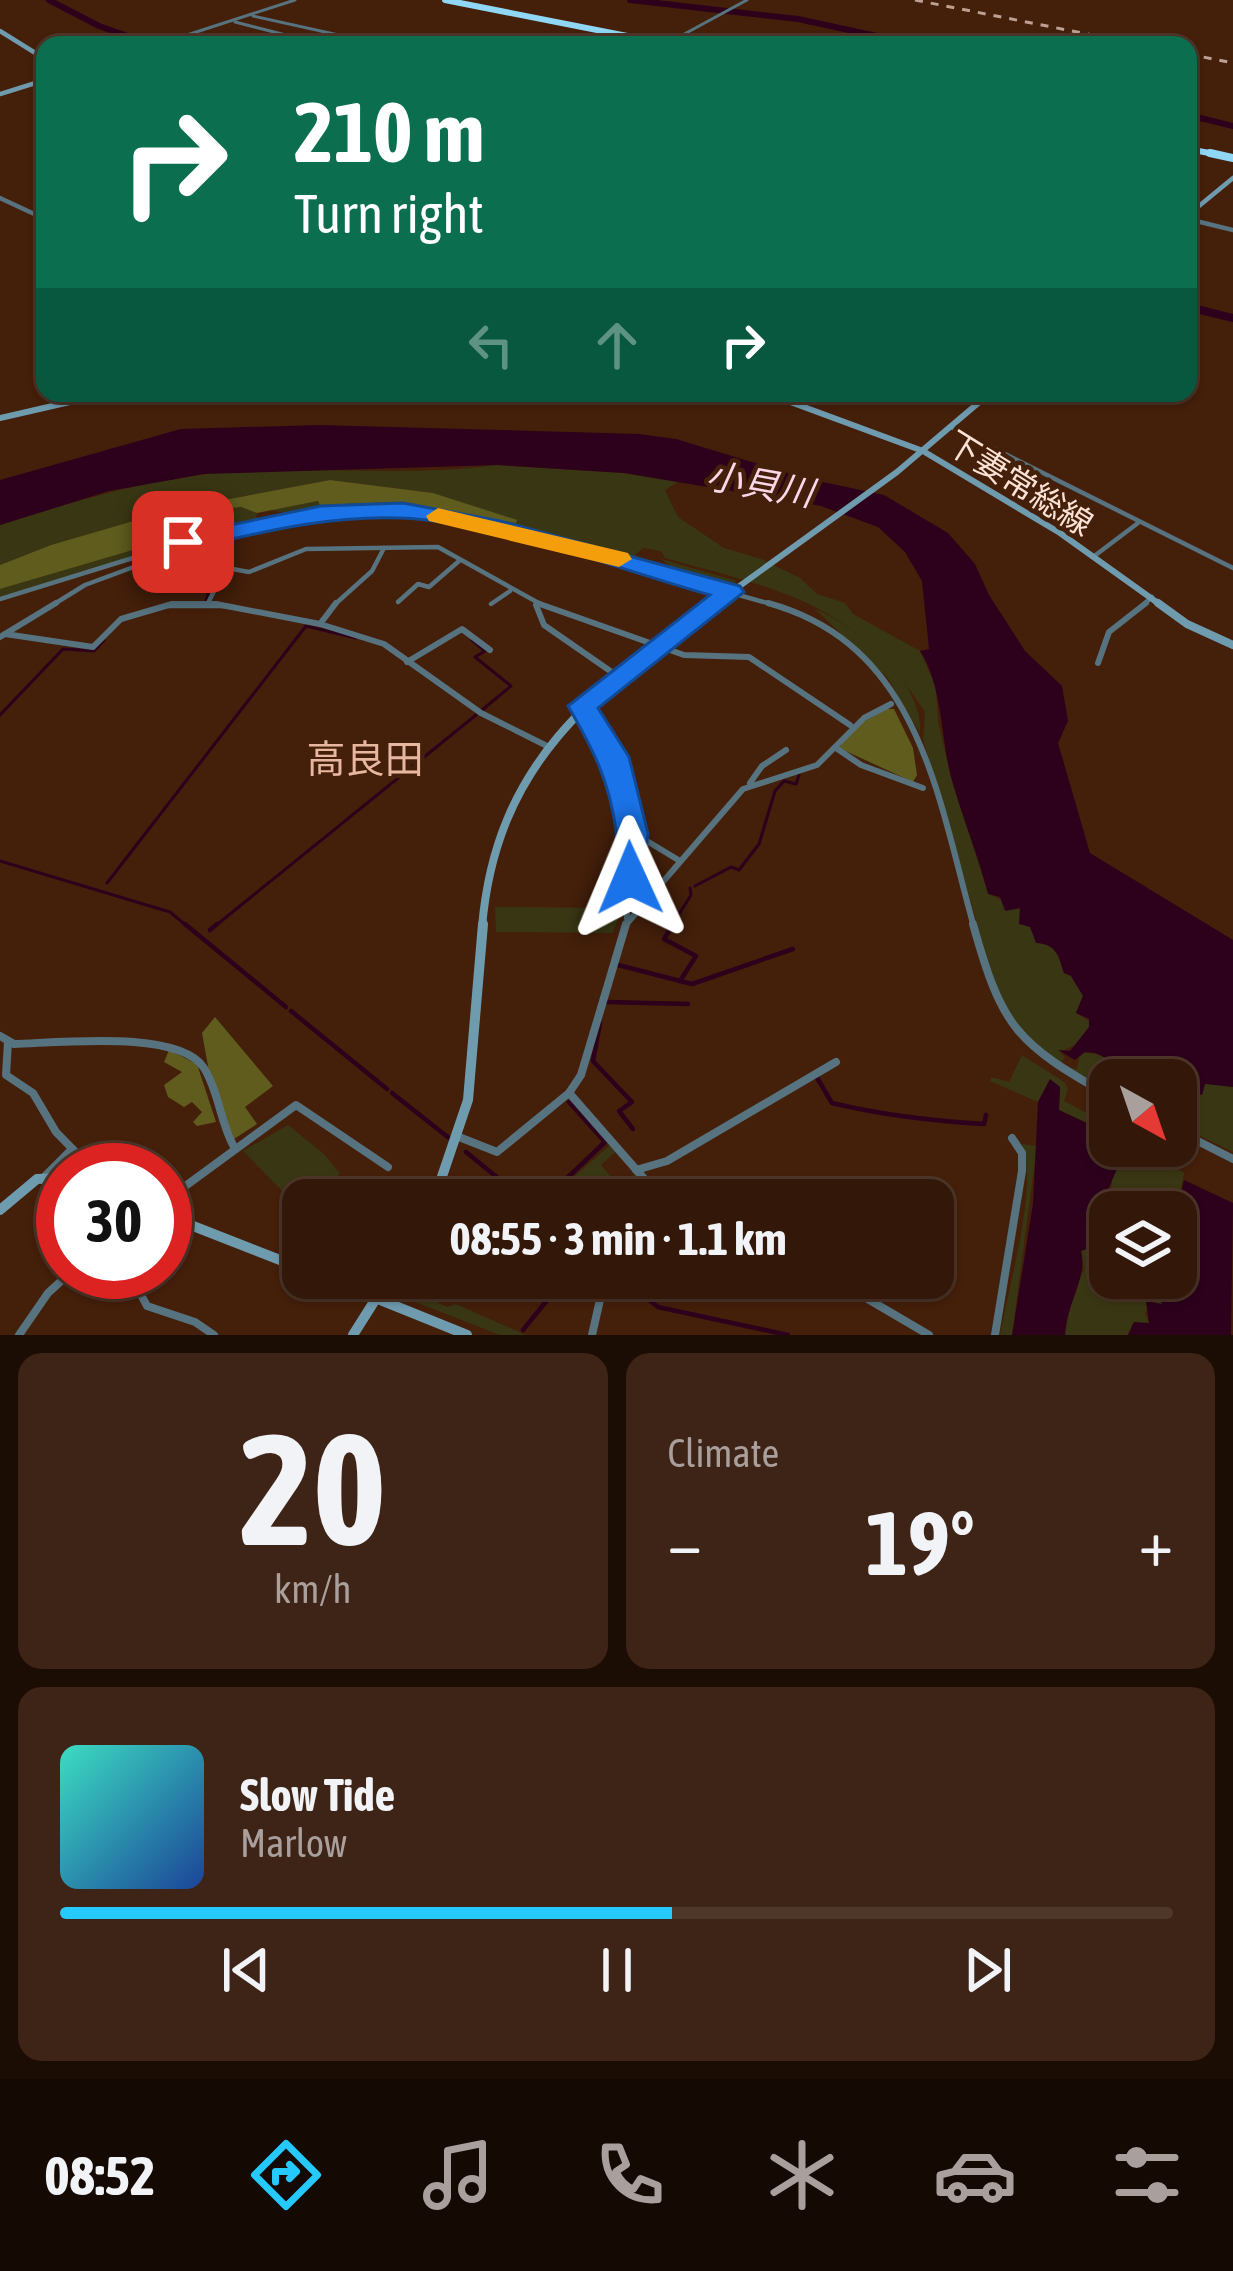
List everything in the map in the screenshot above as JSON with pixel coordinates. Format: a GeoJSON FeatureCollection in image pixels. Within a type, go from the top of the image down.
{"type":"FeatureCollection","features":[{"type":"Feature","properties":{"kind":"highway"},"geometry":{"type":"LineString","coordinates":[[441,0],[621,36]]}},
{"type":"Feature","properties":{"kind":"highway"},"geometry":{"type":"LineString","coordinates":[[1197,150],[1233,157]]}},
{"type":"Feature","properties":{"kind":"street"},"geometry":{"type":"LineString","coordinates":[[184,36],[295,0]]}},
{"type":"Feature","properties":{"kind":"street"},"geometry":{"type":"LineString","coordinates":[[682,36],[747,0]]}},
{"type":"Feature","properties":{"kind":"street"},"geometry":{"type":"LineString","coordinates":[[249,15],[340,36]]}},
{"type":"Feature","properties":{"kind":"street"},"geometry":{"type":"LineString","coordinates":[[232,21],[290,36]]}},
{"type":"Feature","properties":{"kind":"street"},"geometry":{"type":"LineString","coordinates":[[0,31],[36,53]]}},
{"type":"Feature","properties":{"kind":"street"},"geometry":{"type":"LineString","coordinates":[[0,94],[36,83]]}},
{"type":"Feature","properties":{"kind":"street"},"geometry":{"type":"LineString","coordinates":[[1197,209],[1233,178]]}},
{"type":"Feature","properties":{"kind":"street"},"geometry":{"type":"LineString","coordinates":[[0,198],[36,215]]}},
{"type":"Feature","properties":{"kind":"street"},"geometry":{"type":"LineString","coordinates":[[1197,220],[1233,230]]}},
{"type":"Feature","properties":{"kind":"street"},"geometry":{"type":"LineString","coordinates":[[0,418],[70,402]]}},
{"type":"Feature","properties":{"kind":"street","name":"下妻常総線"},"geometry":{"type":"LineString","coordinates":[[790,402],[923,451],[1093,557],[1187,624],[1233,645]]}},
{"type":"Feature","properties":{"kind":"street"},"geometry":{"type":"LineString","coordinates":[[442,1179],[459,1137],[470,1088],[486,883],[507,815],[547,746],[616,675],[878,486],[979,402]]}},
{"type":"Feature","properties":{"kind":"street"},"geometry":{"type":"LineString","coordinates":[[951,427],[1233,568]]}},
{"type":"Feature","properties":{"kind":"street"},"geometry":{"type":"LineString","coordinates":[[0,599],[204,536],[298,516],[364,509],[474,522],[733,591],[816,620],[856,648],[886,680],[925,755],[1001,1011],[1022,1040],[1043,1058],[1089,1084]]}},
{"type":"Feature","properties":{"kind":"street"},"geometry":{"type":"LineString","coordinates":[[1093,557],[1138,523]]}},
{"type":"Feature","properties":{"kind":"street"},"geometry":{"type":"LineString","coordinates":[[3,636],[85,585],[139,563],[194,562],[256,571],[306,549],[438,547],[536,604],[691,656],[749,657],[850,725]]}},
{"type":"Feature","properties":{"kind":"street"},"geometry":{"type":"LineString","coordinates":[[320,623],[365,581],[384,548]]}},
{"type":"Feature","properties":{"kind":"street"},"geometry":{"type":"LineString","coordinates":[[398,602],[418,584],[429,587],[460,561]]}},
{"type":"Feature","properties":{"kind":"street"},"geometry":{"type":"LineString","coordinates":[[208,603],[225,569]]}},
{"type":"Feature","properties":{"kind":"street"},"geometry":{"type":"LineString","coordinates":[[491,604],[510,591]]}},
{"type":"Feature","properties":{"kind":"street"},"geometry":{"type":"LineString","coordinates":[[1098,663],[1097,652],[1122,615],[1141,609],[1152,597]]}},
{"type":"Feature","properties":{"kind":"street"},"geometry":{"type":"LineString","coordinates":[[3,636],[92,647],[121,619],[172,604],[208,603],[320,623],[374,639],[481,713],[547,746]]}},
{"type":"Feature","properties":{"kind":"street"},"geometry":{"type":"LineString","coordinates":[[536,604],[544,625],[616,675]]}},
{"type":"Feature","properties":{"kind":"street"},"geometry":{"type":"LineString","coordinates":[[407,662],[462,629],[490,650]]}},
{"type":"Feature","properties":{"kind":"street"},"geometry":{"type":"LineString","coordinates":[[750,784],[810,769],[836,748],[850,725],[891,704]]}},
{"type":"Feature","properties":{"kind":"street"},"geometry":{"type":"LineString","coordinates":[[582,706],[614,757],[632,832],[627,922]]}},
{"type":"Feature","properties":{"kind":"street"},"geometry":{"type":"LineString","coordinates":[[836,748],[861,765],[923,788]]}},
{"type":"Feature","properties":{"kind":"street"},"geometry":{"type":"LineString","coordinates":[[459,1137],[497,1152],[569,1094],[581,1075],[618,939],[627,922],[762,766],[787,751]]}},
{"type":"Feature","properties":{"kind":"street"},"geometry":{"type":"LineString","coordinates":[[632,832],[680,862]]}},
{"type":"Feature","properties":{"kind":"street"},"geometry":{"type":"LineString","coordinates":[[67,1143],[39,1099],[6,1075],[4,1039],[111,1046],[160,1042],[186,1051],[202,1064],[234,1147]]}},
{"type":"Feature","properties":{"kind":"street"},"geometry":{"type":"LineString","coordinates":[[636,1169],[667,1162],[836,1062]]}},
{"type":"Feature","properties":{"kind":"street"},"geometry":{"type":"LineString","coordinates":[[569,1094],[647,1179]]}},
{"type":"Feature","properties":{"kind":"street"},"geometry":{"type":"LineString","coordinates":[[192,1180],[296,1105],[388,1167]]}},
{"type":"Feature","properties":{"kind":"street"},"geometry":{"type":"LineString","coordinates":[[995,1335],[1022,1171],[1022,1153],[1012,1138]]}},
{"type":"Feature","properties":{"kind":"street"},"geometry":{"type":"LineString","coordinates":[[1197,1141],[1233,1159]]}},
{"type":"Feature","properties":{"kind":"street"},"geometry":{"type":"LineString","coordinates":[[0,1210],[36,1183]]}},
{"type":"Feature","properties":{"kind":"street"},"geometry":{"type":"LineString","coordinates":[[192,1226],[282,1261]]}},
{"type":"Feature","properties":{"kind":"street"},"geometry":{"type":"LineString","coordinates":[[19,1335],[44,1299]]}},
{"type":"Feature","properties":{"kind":"street"},"geometry":{"type":"LineString","coordinates":[[143,1299],[147,1306],[195,1322],[214,1335]]}},
{"type":"Feature","properties":{"kind":"street"},"geometry":{"type":"LineString","coordinates":[[352,1335],[375,1299],[467,1335]]}},
{"type":"Feature","properties":{"kind":"street"},"geometry":{"type":"LineString","coordinates":[[592,1335],[600,1299]]}},
{"type":"Feature","properties":{"kind":"street"},"geometry":{"type":"LineString","coordinates":[[867,1299],[928,1335]]}},
{"type":"Feature","properties":{"kind":"shaded area"},"geometry":{"type":"Polygon","coordinates":[[[497,465],[624,473],[678,482],[665,490],[678,517],[724,548],[800,578],[817,594],[845,603],[853,614],[920,651],[936,687],[938,722],[952,781],[988,893],[1022,911],[1021,924],[1031,927],[1037,943],[1053,949],[1064,973],[1083,996],[1076,1013],[1091,1022],[1082,1042],[1060,1052],[1065,1057],[1060,1064],[1024,1037],[998,995],[923,739],[925,712],[871,646],[813,606],[781,592],[665,558],[661,551],[643,548],[635,555],[675,570],[661,559],[737,581],[727,588],[685,572],[687,576],[456,515],[362,507],[238,527],[0,597],[0,589],[200,530],[215,510],[241,507],[257,513],[256,518],[285,513],[270,510],[319,501],[321,505],[395,501],[517,521],[433,493],[330,480],[171,510],[0,565],[0,525],[114,491],[231,472],[497,465]]]}},
{"type":"Feature","properties":{"kind":"shaded area"},"geometry":{"type":"Polygon","coordinates":[[[330,480],[433,493],[517,520],[395,502],[320,505],[318,501],[257,513],[241,507],[215,510],[201,530],[0,589],[0,565],[51,545],[171,510],[330,480]]]}},
{"type":"Feature","properties":{"kind":"shaded area"},"geometry":{"type":"Polygon","coordinates":[[[815,609],[868,643],[900,676],[918,714],[920,733],[888,678],[815,609]]]}},
{"type":"Feature","properties":{"kind":"shaded area"},"geometry":{"type":"Polygon","coordinates":[[[894,709],[913,748],[917,775],[913,782],[839,748],[854,727],[894,709]]]}},
{"type":"Feature","properties":{"kind":"shaded area"},"geometry":{"type":"Polygon","coordinates":[[[495,907],[624,908],[612,933],[496,932],[495,907]]]}},
{"type":"Feature","properties":{"kind":"shaded area"},"geometry":{"type":"Polygon","coordinates":[[[215,1017],[273,1086],[245,1107],[257,1124],[234,1139],[212,1088],[202,1033],[215,1017]]]}},
{"type":"Feature","properties":{"kind":"shaded area"},"geometry":{"type":"Polygon","coordinates":[[[169,1050],[197,1064],[216,1122],[197,1126],[193,1122],[202,1112],[192,1102],[184,1107],[168,1097],[164,1085],[182,1072],[164,1062],[169,1050]]]}},
{"type":"Feature","properties":{"kind":"shaded area"},"geometry":{"type":"Polygon","coordinates":[[[1080,1053],[1113,1059],[1089,1059],[1089,1078],[1066,1067],[1077,1069],[1080,1053]]]}},
{"type":"Feature","properties":{"kind":"shaded area"},"geometry":{"type":"Polygon","coordinates":[[[1022,1055],[1064,1082],[1068,1088],[1064,1101],[1089,1114],[1089,1124],[1059,1110],[1060,1087],[1050,1080],[1038,1102],[990,1081],[991,1077],[1009,1082],[1022,1055]]]}},
{"type":"Feature","properties":{"kind":"shaded area"},"geometry":{"type":"Polygon","coordinates":[[[1205,1083],[1233,1087],[1233,1152],[1197,1134],[1198,1095],[1205,1083]]]}},
{"type":"Feature","properties":{"kind":"shaded area"},"geometry":{"type":"Polygon","coordinates":[[[288,1125],[340,1174],[334,1179],[282,1179],[282,1191],[243,1151],[288,1125]]]}},
{"type":"Feature","properties":{"kind":"shaded area"},"geometry":{"type":"Polygon","coordinates":[[[1022,1144],[1037,1146],[1012,1335],[1000,1335],[1025,1210],[1022,1144]]]}},
{"type":"Feature","properties":{"kind":"shaded area"},"geometry":{"type":"Polygon","coordinates":[[[609,1146],[616,1151],[601,1165],[613,1179],[572,1179],[609,1146]]]}},
{"type":"Feature","properties":{"kind":"shaded area"},"geometry":{"type":"Polygon","coordinates":[[[1112,1167],[1175,1167],[1184,1173],[1181,1191],[1111,1191],[1112,1167]]]}},
{"type":"Feature","properties":{"kind":"shaded area"},"geometry":{"type":"Polygon","coordinates":[[[1089,1248],[1089,1299],[1164,1299],[1162,1305],[1149,1302],[1145,1314],[1149,1323],[1133,1323],[1128,1335],[1065,1335],[1073,1290],[1084,1270],[1081,1251],[1089,1248]]]}},
{"type":"Feature","properties":{"kind":"shaded area"},"geometry":{"type":"Polygon","coordinates":[[[408,1299],[430,1299],[447,1307],[456,1304],[526,1335],[500,1335],[408,1299]]]}},
{"type":"Feature","properties":{"kind":"water","name":"小貝川"},"geometry":{"type":"Polygon","coordinates":[[[319,425],[676,439],[804,478],[884,495],[948,533],[975,564],[1025,651],[1062,686],[1068,721],[1058,743],[1090,853],[1233,940],[1233,1087],[1205,1084],[1202,1095],[1197,1093],[1197,1059],[1108,1059],[1085,1052],[1075,1060],[1058,1050],[1070,1051],[1089,1027],[1089,1019],[1076,1013],[1083,996],[1064,973],[1053,949],[1036,943],[1030,927],[1019,924],[1020,908],[1005,911],[1000,897],[988,894],[951,777],[933,679],[920,651],[929,649],[922,581],[905,552],[878,527],[821,506],[624,473],[497,465],[204,474],[109,491],[0,525],[0,480],[181,429],[319,425]]]}},
{"type":"Feature","properties":{"kind":"water"},"geometry":{"type":"Polygon","coordinates":[[[1050,1079],[1060,1087],[1059,1110],[1089,1124],[1089,1167],[1117,1169],[1109,1191],[1089,1191],[1089,1248],[1081,1251],[1082,1271],[1065,1335],[1012,1335],[1033,1204],[1038,1102],[1050,1079]]]}},
{"type":"Feature","properties":{"kind":"water"},"geometry":{"type":"Polygon","coordinates":[[[1184,1180],[1233,1203],[1231,1335],[1128,1335],[1134,1322],[1149,1323],[1146,1301],[1162,1304],[1160,1299],[1197,1299],[1197,1191],[1181,1191],[1184,1180]]]}},
{"type":"Feature","properties":{"kind":"waterway"},"geometry":{"type":"LineString","coordinates":[[49,0],[127,36]]}},
{"type":"Feature","properties":{"kind":"waterway"},"geometry":{"type":"LineString","coordinates":[[630,0],[798,19],[876,36]]}},
{"type":"Feature","properties":{"kind":"waterway"},"geometry":{"type":"LineString","coordinates":[[1197,117],[1233,126]]}},
{"type":"Feature","properties":{"kind":"waterway"},"geometry":{"type":"LineString","coordinates":[[1197,309],[1233,318]]}},
{"type":"Feature","properties":{"kind":"waterway"},"geometry":{"type":"LineString","coordinates":[[206,600],[216,574]]}},
{"type":"Feature","properties":{"kind":"waterway"},"geometry":{"type":"LineString","coordinates":[[107,883],[306,626],[356,638]]}},
{"type":"Feature","properties":{"kind":"waterway"},"geometry":{"type":"LineString","coordinates":[[0,715],[63,649],[94,651],[104,640]]}},
{"type":"Feature","properties":{"kind":"waterway"},"geometry":{"type":"LineString","coordinates":[[472,640],[485,651],[475,657],[511,686],[482,710]]}},
{"type":"Feature","properties":{"kind":"waterway"},"geometry":{"type":"LineString","coordinates":[[214,927],[476,715]]}},
{"type":"Feature","properties":{"kind":"waterway"},"geometry":{"type":"LineString","coordinates":[[695,886],[731,867],[739,870],[759,844],[775,791],[784,781],[796,784],[799,775]]}},
{"type":"Feature","properties":{"kind":"waterway"},"geometry":{"type":"LineString","coordinates":[[0,861],[170,912],[188,927]]}},
{"type":"Feature","properties":{"kind":"waterway"},"geometry":{"type":"LineString","coordinates":[[671,927],[691,895],[690,888]]}},
{"type":"Feature","properties":{"kind":"waterway"},"geometry":{"type":"LineString","coordinates":[[185,924],[286,1007]]}},
{"type":"Feature","properties":{"kind":"waterway"},"geometry":{"type":"LineString","coordinates":[[210,930],[217,924]]}},
{"type":"Feature","properties":{"kind":"waterway"},"geometry":{"type":"LineString","coordinates":[[673,924],[664,939],[696,956],[680,981]]}},
{"type":"Feature","properties":{"kind":"waterway"},"geometry":{"type":"LineString","coordinates":[[680,981],[692,984],[793,949]]}},
{"type":"Feature","properties":{"kind":"waterway"},"geometry":{"type":"LineString","coordinates":[[618,965],[680,981]]}},
{"type":"Feature","properties":{"kind":"waterway"},"geometry":{"type":"LineString","coordinates":[[606,1002],[688,1004]]}},
{"type":"Feature","properties":{"kind":"waterway"},"geometry":{"type":"LineString","coordinates":[[291,1011],[387,1089]]}},
{"type":"Feature","properties":{"kind":"waterway"},"geometry":{"type":"LineString","coordinates":[[600,1023],[593,1061],[632,1102],[619,1111],[633,1129]]}},
{"type":"Feature","properties":{"kind":"waterway"},"geometry":{"type":"LineString","coordinates":[[816,1076],[832,1103],[965,1123],[984,1124],[986,1115]]}},
{"type":"Feature","properties":{"kind":"waterway"},"geometry":{"type":"LineString","coordinates":[[392,1093],[449,1138]]}},
{"type":"Feature","properties":{"kind":"waterway"},"geometry":{"type":"LineString","coordinates":[[566,1179],[605,1142],[569,1102]]}},
{"type":"Feature","properties":{"kind":"waterway"},"geometry":{"type":"LineString","coordinates":[[466,1152],[499,1179]]}},
{"type":"Feature","properties":{"kind":"waterway"},"geometry":{"type":"LineString","coordinates":[[523,1330],[548,1299]]}},
{"type":"Feature","properties":{"kind":"waterway"},"geometry":{"type":"LineString","coordinates":[[648,1299],[658,1307],[788,1335]]}},
{"type":"Feature","properties":{"kind":"railway"},"geometry":{"type":"LineString","coordinates":[[915,0],[1097,36]]}},
{"type":"Feature","properties":{"kind":"railway"},"geometry":{"type":"LineString","coordinates":[[1197,56],[1233,63]]}},
{"type":"Feature","properties":{"kind":"slow traffic"},"geometry":{"type":"LineString","coordinates":[[438,516],[619,559]]}},
{"type":"Feature","properties":{"kind":"district","name":"高良田"},"geometry":{"type":"Point","coordinates":[365,759]}},
{"type":"Feature","properties":{"kind":"route"},"geometry":{"type":"LineString","coordinates":[[183,542],[321,513],[403,511],[500,528],[731,592],[628,666],[582,706],[614,757],[632,834],[630,878]]}}]}
